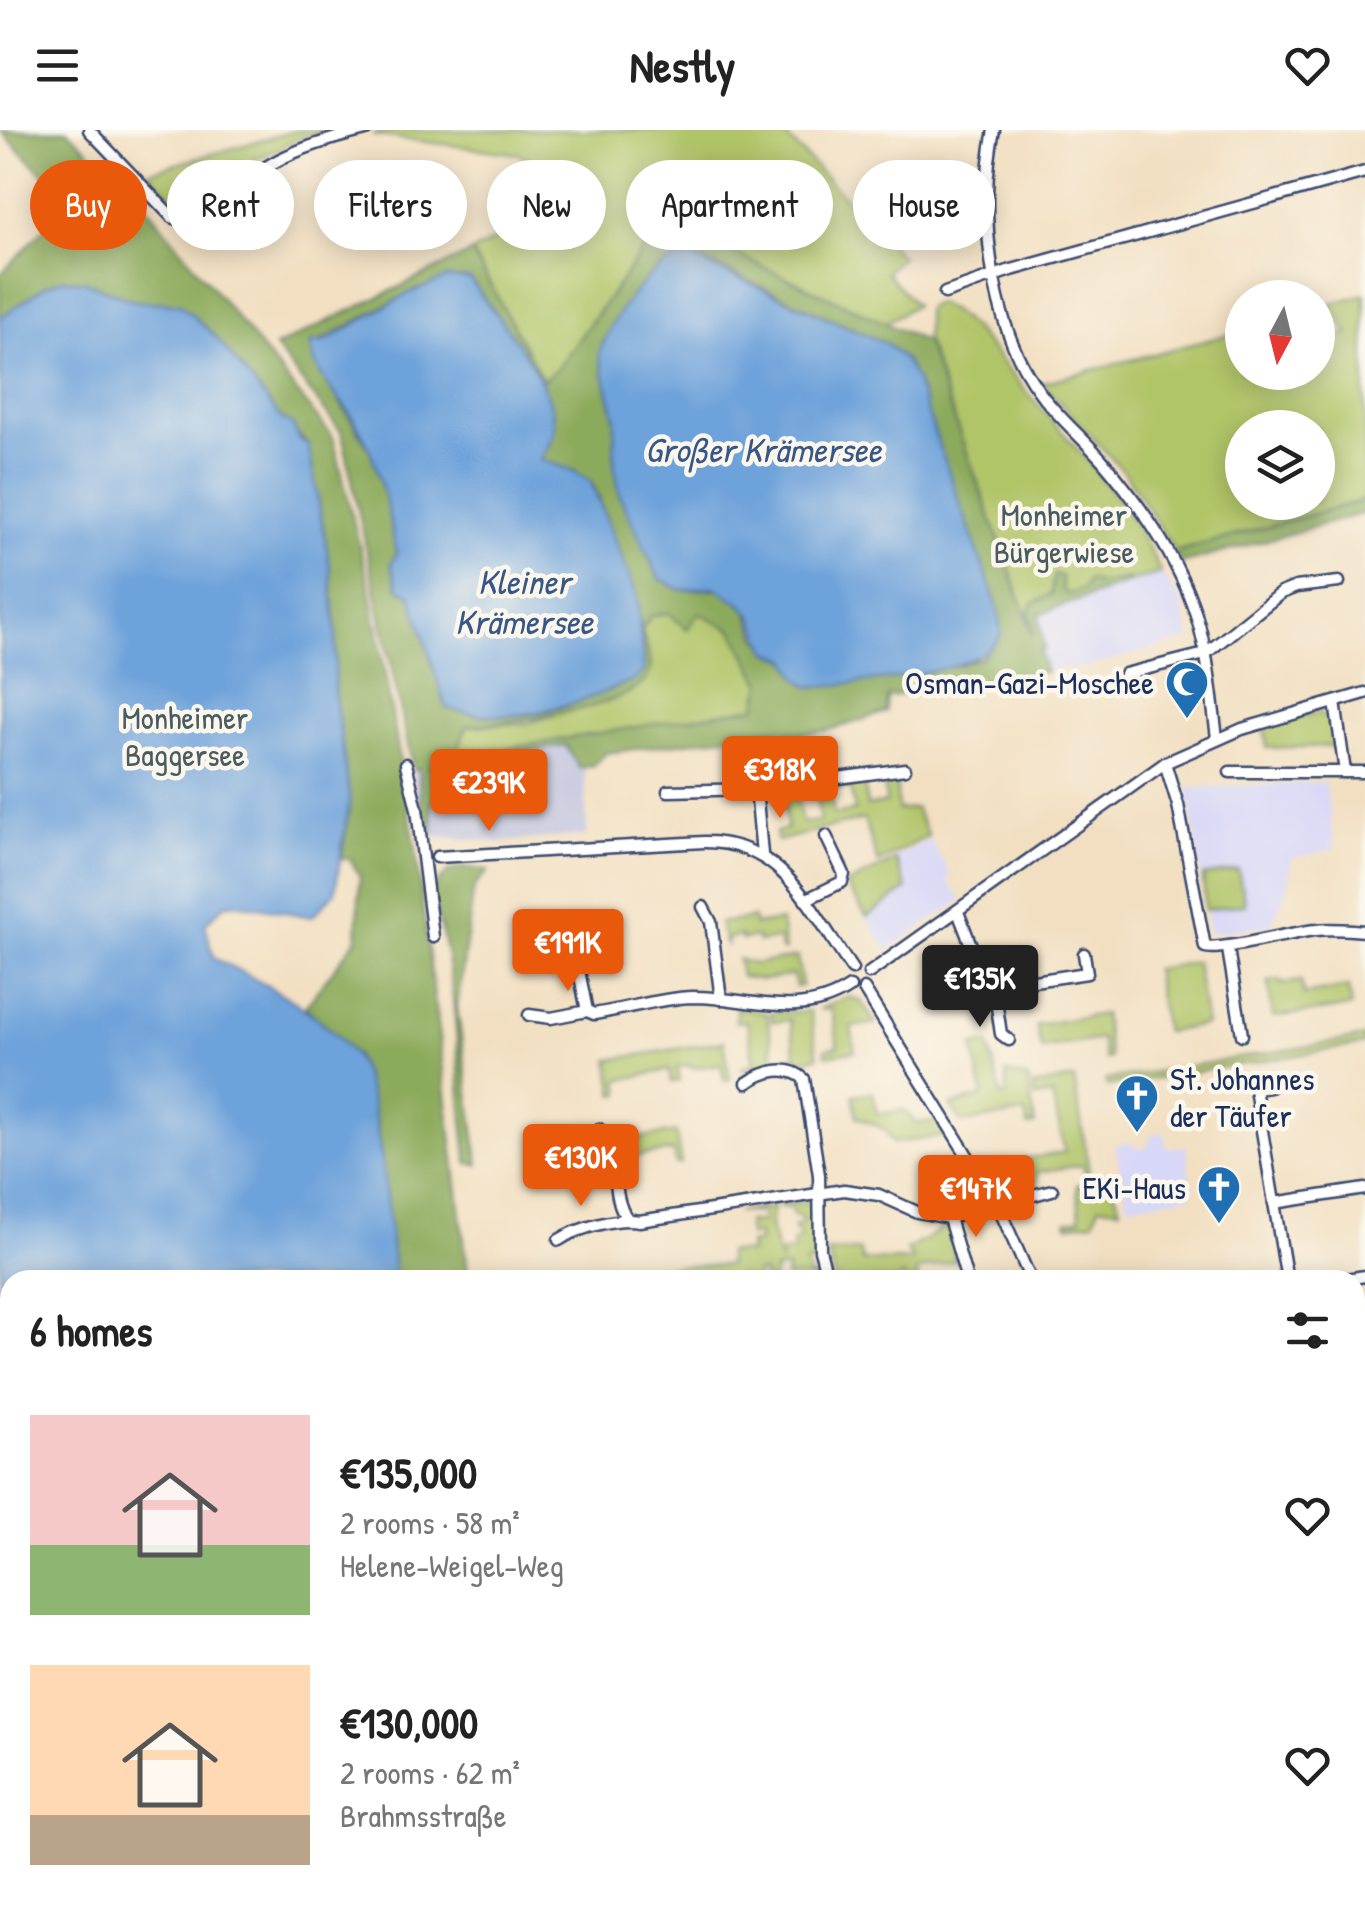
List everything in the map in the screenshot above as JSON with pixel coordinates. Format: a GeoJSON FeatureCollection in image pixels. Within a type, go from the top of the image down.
{"type":"FeatureCollection","features":[{"type":"Feature","properties":{"kind":"street"},"geometry":{"type":"LineString","coordinates":[[91,131],[172,217],[183,222],[197,218],[268,162],[313,143],[366,130]]}},
{"type":"Feature","properties":{"kind":"street"},"geometry":{"type":"LineString","coordinates":[[994,130],[984,204],[996,278],[1028,375],[1146,519],[1192,602],[1205,654],[1217,738]]}},
{"type":"Feature","properties":{"kind":"street"},"geometry":{"type":"LineString","coordinates":[[945,293],[1365,172]]}},
{"type":"Feature","properties":{"kind":"street"},"geometry":{"type":"LineString","coordinates":[[1125,674],[1205,654],[1296,586],[1339,582]]}},
{"type":"Feature","properties":{"kind":"street"},"geometry":{"type":"LineString","coordinates":[[1027,1270],[996,1202],[864,989],[868,973],[1165,763],[1217,738],[1365,693]]}},
{"type":"Feature","properties":{"kind":"street"},"geometry":{"type":"LineString","coordinates":[[1335,702],[1345,772]]}},
{"type":"Feature","properties":{"kind":"street"},"geometry":{"type":"LineString","coordinates":[[1165,763],[1178,805],[1200,940],[1212,950],[1228,949],[1242,941],[1315,930],[1365,931]]}},
{"type":"Feature","properties":{"kind":"street"},"geometry":{"type":"LineString","coordinates":[[406,764],[417,808],[432,937]]}},
{"type":"Feature","properties":{"kind":"street"},"geometry":{"type":"LineString","coordinates":[[668,791],[756,789],[905,769]]}},
{"type":"Feature","properties":{"kind":"street"},"geometry":{"type":"LineString","coordinates":[[1230,772],[1365,772]]}},
{"type":"Feature","properties":{"kind":"street"},"geometry":{"type":"LineString","coordinates":[[756,789],[762,854]]}},
{"type":"Feature","properties":{"kind":"street"},"geometry":{"type":"LineString","coordinates":[[805,900],[842,882],[844,874],[826,836]]}},
{"type":"Feature","properties":{"kind":"street"},"geometry":{"type":"LineString","coordinates":[[436,856],[704,842],[736,845],[762,854],[786,873],[852,969]]}},
{"type":"Feature","properties":{"kind":"street"},"geometry":{"type":"LineString","coordinates":[[703,906],[710,922],[721,998]]}},
{"type":"Feature","properties":{"kind":"street"},"geometry":{"type":"LineString","coordinates":[[958,912],[985,981],[994,987],[1087,973],[1084,954]]}},
{"type":"Feature","properties":{"kind":"street"},"geometry":{"type":"LineString","coordinates":[[567,944],[577,960],[587,1011]]}},
{"type":"Feature","properties":{"kind":"street"},"geometry":{"type":"LineString","coordinates":[[1228,949],[1242,1034]]}},
{"type":"Feature","properties":{"kind":"street"},"geometry":{"type":"LineString","coordinates":[[852,969],[863,968],[868,973]]}},
{"type":"Feature","properties":{"kind":"street"},"geometry":{"type":"LineString","coordinates":[[850,986],[847,978],[852,969]]}},
{"type":"Feature","properties":{"kind":"street"},"geometry":{"type":"LineString","coordinates":[[529,1015],[551,1018],[587,1011],[594,1014],[665,999],[721,998],[740,1005],[808,1005],[824,1002],[850,986],[864,989]]}},
{"type":"Feature","properties":{"kind":"street"},"geometry":{"type":"LineString","coordinates":[[994,987],[1001,1034],[1009,1040]]}},
{"type":"Feature","properties":{"kind":"street"},"geometry":{"type":"LineString","coordinates":[[746,1082],[759,1074],[783,1070],[803,1077],[821,1192],[820,1250],[825,1270]]}},
{"type":"Feature","properties":{"kind":"street"},"geometry":{"type":"LineString","coordinates":[[1270,1086],[1255,1089],[1285,1270]]}},
{"type":"Feature","properties":{"kind":"street"},"geometry":{"type":"LineString","coordinates":[[599,1129],[609,1142],[620,1206],[627,1218]]}},
{"type":"Feature","properties":{"kind":"street"},"geometry":{"type":"LineString","coordinates":[[1274,1204],[1365,1189]]}},
{"type":"Feature","properties":{"kind":"street"},"geometry":{"type":"LineString","coordinates":[[558,1240],[572,1231],[627,1218],[639,1221],[821,1192],[868,1192],[917,1212],[949,1218],[996,1202],[1052,1190]]}},
{"type":"Feature","properties":{"kind":"street"},"geometry":{"type":"LineString","coordinates":[[949,1218],[964,1270]]}},
{"type":"Feature","properties":{"kind":"shaded area"},"geometry":{"type":"Polygon","coordinates":[[[1161,573],[1181,601],[1190,639],[1086,667],[1045,670],[1025,612],[1161,573]]]}},
{"type":"Feature","properties":{"kind":"shaded area"},"geometry":{"type":"Polygon","coordinates":[[[584,743],[587,835],[503,842],[420,835],[413,769],[584,743]]]}},
{"type":"Feature","properties":{"kind":"shaded area"},"geometry":{"type":"Polygon","coordinates":[[[1325,782],[1335,849],[1291,858],[1287,891],[1270,925],[1209,933],[1188,788],[1325,782]]]}},
{"type":"Feature","properties":{"kind":"shaded area"},"geometry":{"type":"Polygon","coordinates":[[[930,839],[951,876],[947,880],[962,900],[887,950],[845,885],[930,839]]]}},
{"type":"Feature","properties":{"kind":"shaded area"},"geometry":{"type":"Polygon","coordinates":[[[1164,1132],[1167,1148],[1186,1146],[1193,1195],[1128,1205],[1115,1145],[1126,1142],[1141,1149],[1148,1145],[1151,1135],[1164,1132]]]}},
{"type":"Feature","properties":{"kind":"green space"},"geometry":{"type":"Polygon","coordinates":[[[0,130],[68,130],[95,157],[95,160],[30,160],[0,130]]]}},
{"type":"Feature","properties":{"kind":"green space"},"geometry":{"type":"Polygon","coordinates":[[[298,130],[331,130],[300,138],[256,160],[191,160],[298,130]]]}},
{"type":"Feature","properties":{"kind":"green space"},"geometry":{"type":"Polygon","coordinates":[[[392,130],[780,130],[809,160],[626,160],[626,250],[643,250],[558,368],[543,380],[472,252],[487,244],[487,250],[606,250],[606,160],[532,160],[519,154],[372,135],[392,130]]]}},
{"type":"Feature","properties":{"kind":"green space"},"geometry":{"type":"Polygon","coordinates":[[[167,167],[167,192],[148,172],[167,167]]]}},
{"type":"Feature","properties":{"kind":"green space"},"geometry":{"type":"Polygon","coordinates":[[[833,185],[853,206],[853,250],[895,250],[901,256],[886,272],[915,305],[885,323],[727,250],[833,250],[833,185]]]}},
{"type":"Feature","properties":{"kind":"green space"},"geometry":{"type":"Polygon","coordinates":[[[147,207],[167,232],[167,250],[182,250],[333,437],[370,589],[415,844],[468,1270],[392,1270],[376,1123],[356,1056],[305,1007],[357,938],[360,876],[350,859],[342,859],[350,799],[334,691],[336,633],[330,566],[308,444],[283,420],[214,335],[180,304],[134,301],[87,282],[48,284],[0,318],[0,275],[30,244],[30,250],[147,250],[147,207]]]}},
{"type":"Feature","properties":{"kind":"green space"},"geometry":{"type":"Polygon","coordinates":[[[643,250],[727,250],[926,342],[1034,636],[1029,613],[1032,604],[1051,594],[1054,575],[1061,576],[1063,591],[1069,594],[1083,589],[1088,580],[1101,584],[1128,579],[1129,583],[1039,614],[1044,650],[1039,650],[1046,672],[887,697],[886,712],[834,729],[806,733],[781,729],[606,753],[594,765],[579,768],[566,745],[429,767],[436,796],[431,803],[433,830],[423,834],[419,769],[413,769],[342,433],[275,347],[472,252],[543,380],[558,368],[643,250]],[[675,258],[620,312],[605,374],[617,427],[614,454],[620,496],[659,578],[681,590],[720,589],[747,609],[758,637],[778,655],[849,684],[983,657],[998,608],[916,381],[905,361],[887,344],[706,261],[675,258]],[[447,278],[409,293],[316,343],[335,394],[378,463],[397,553],[391,563],[398,587],[411,595],[446,708],[499,716],[553,710],[603,691],[644,660],[640,620],[591,482],[574,471],[541,461],[551,406],[546,393],[509,331],[470,279],[447,278]],[[668,613],[651,616],[642,630],[651,666],[644,681],[627,693],[571,711],[467,726],[455,757],[756,707],[762,684],[733,630],[699,613],[687,629],[668,613]]]}},
{"type":"Feature","properties":{"kind":"green space"},"geometry":{"type":"Polygon","coordinates":[[[1365,294],[1365,500],[1335,508],[1335,410],[1225,410],[1225,520],[1292,520],[1175,552],[1125,473],[1042,383],[1225,335],[1225,390],[1335,390],[1335,334],[1349,335],[1335,312],[1335,303],[1365,294]]]}},
{"type":"Feature","properties":{"kind":"green space","name":"Monheimer Bürgerwiese"},"geometry":{"type":"Polygon","coordinates":[[[936,303],[959,317],[981,338],[1098,473],[1133,520],[1161,573],[1025,612],[926,342],[926,308],[936,303]]]}},
{"type":"Feature","properties":{"kind":"green space"},"geometry":{"type":"Polygon","coordinates":[[[1365,500],[1365,513],[1181,564],[1175,552],[1292,520],[1335,520],[1335,508],[1365,500]]]}},
{"type":"Feature","properties":{"kind":"green space"},"geometry":{"type":"Polygon","coordinates":[[[699,612],[733,630],[762,684],[756,707],[455,758],[466,726],[528,723],[631,692],[646,656],[642,629],[650,616],[668,613],[677,618],[699,612]]]}},
{"type":"Feature","properties":{"kind":"green space"},"geometry":{"type":"Polygon","coordinates":[[[1319,712],[1332,720],[1334,746],[1267,748],[1264,727],[1319,712]]]}},
{"type":"Feature","properties":{"kind":"green space"},"geometry":{"type":"Polygon","coordinates":[[[864,781],[867,806],[886,803],[884,783],[896,781],[898,810],[915,808],[928,836],[878,863],[864,819],[777,841],[776,832],[787,829],[783,794],[776,790],[796,788],[802,823],[820,821],[816,791],[803,792],[803,788],[830,785],[834,815],[855,811],[850,788],[837,789],[837,784],[864,781]]]}},
{"type":"Feature","properties":{"kind":"green space"},"geometry":{"type":"Polygon","coordinates":[[[896,860],[907,889],[867,917],[846,885],[896,860]]]}},
{"type":"Feature","properties":{"kind":"green space"},"geometry":{"type":"Polygon","coordinates":[[[466,867],[488,871],[474,887],[457,1007],[479,1165],[468,1163],[452,992],[430,892],[449,871],[466,867]]]}},
{"type":"Feature","properties":{"kind":"green space"},"geometry":{"type":"Polygon","coordinates":[[[1238,870],[1245,904],[1205,910],[1203,876],[1238,870]]]}},
{"type":"Feature","properties":{"kind":"green space"},"geometry":{"type":"Polygon","coordinates":[[[753,918],[754,925],[781,921],[785,950],[781,950],[779,939],[758,942],[757,937],[728,938],[727,946],[719,923],[753,918]]]}},
{"type":"Feature","properties":{"kind":"green space"},"geometry":{"type":"Polygon","coordinates":[[[797,957],[802,986],[796,987],[793,975],[764,980],[741,977],[738,959],[754,964],[797,957]]]}},
{"type":"Feature","properties":{"kind":"green space"},"geometry":{"type":"Polygon","coordinates":[[[1196,962],[1206,1025],[1165,1032],[1154,969],[1196,962]]]}},
{"type":"Feature","properties":{"kind":"green space"},"geometry":{"type":"Polygon","coordinates":[[[1280,980],[1281,984],[1301,981],[1304,995],[1348,987],[1351,1007],[1273,1017],[1268,982],[1280,980]]]}},
{"type":"Feature","properties":{"kind":"green space"},"geometry":{"type":"Polygon","coordinates":[[[850,997],[861,1001],[876,1023],[851,1027],[855,1051],[826,1055],[825,1049],[838,1046],[832,1010],[819,1009],[850,997]]]}},
{"type":"Feature","properties":{"kind":"green space"},"geometry":{"type":"Polygon","coordinates":[[[736,1008],[767,1013],[775,1064],[741,1069],[754,1064],[747,1021],[736,1022],[736,1008]]]}},
{"type":"Feature","properties":{"kind":"green space"},"geometry":{"type":"Polygon","coordinates":[[[810,1011],[818,1057],[783,1062],[782,1058],[796,1056],[790,1020],[773,1022],[771,1013],[810,1011]]]}},
{"type":"Feature","properties":{"kind":"green space"},"geometry":{"type":"Polygon","coordinates":[[[1103,1014],[1110,1058],[1105,1059],[1101,1039],[1041,1049],[1036,1025],[1103,1014]]]}},
{"type":"Feature","properties":{"kind":"green space"},"geometry":{"type":"Polygon","coordinates":[[[1365,1037],[1365,1044],[1107,1086],[1106,1080],[1365,1037]]]}},
{"type":"Feature","properties":{"kind":"green space"},"geometry":{"type":"Polygon","coordinates":[[[724,1041],[730,1080],[724,1081],[721,1064],[692,1068],[691,1065],[677,1067],[679,1081],[672,1082],[669,1070],[619,1080],[621,1094],[615,1095],[609,1060],[724,1041]]]}},
{"type":"Feature","properties":{"kind":"green space"},"geometry":{"type":"Polygon","coordinates":[[[988,1043],[1002,1097],[1007,1096],[1006,1073],[1028,1079],[1035,1125],[1028,1126],[1025,1113],[962,1123],[951,1106],[983,1096],[973,1046],[988,1043]]]}},
{"type":"Feature","properties":{"kind":"green space"},"geometry":{"type":"Polygon","coordinates":[[[1074,1079],[1090,1177],[1086,1177],[1083,1165],[1037,1172],[1037,1193],[1024,1195],[1011,1166],[1001,1163],[1065,1152],[1052,1095],[1035,1098],[1033,1086],[1074,1079]]]}},
{"type":"Feature","properties":{"kind":"green space"},"geometry":{"type":"Polygon","coordinates":[[[873,1092],[877,1114],[904,1110],[915,1123],[939,1121],[948,1136],[893,1143],[884,1129],[857,1117],[853,1095],[873,1092]]]}},
{"type":"Feature","properties":{"kind":"green space"},"geometry":{"type":"Polygon","coordinates":[[[676,1132],[681,1164],[676,1164],[673,1151],[630,1157],[632,1171],[627,1172],[622,1141],[676,1132]]]}},
{"type":"Feature","properties":{"kind":"green space"},"geometry":{"type":"Polygon","coordinates":[[[1110,1175],[1120,1208],[1099,1206],[1094,1221],[1068,1225],[1067,1221],[1080,1219],[1077,1185],[1091,1183],[1090,1177],[1110,1175]]]}},
{"type":"Feature","properties":{"kind":"green space"},"geometry":{"type":"Polygon","coordinates":[[[808,1201],[815,1206],[819,1262],[806,1263],[808,1270],[621,1270],[728,1265],[727,1252],[750,1253],[749,1244],[759,1242],[758,1234],[749,1236],[747,1222],[762,1222],[761,1212],[737,1212],[773,1207],[770,1226],[780,1263],[779,1253],[794,1251],[793,1241],[801,1239],[793,1227],[801,1225],[803,1219],[793,1215],[791,1208],[778,1206],[808,1201]]]}},
{"type":"Feature","properties":{"kind":"green space"},"geometry":{"type":"Polygon","coordinates":[[[940,1223],[949,1228],[958,1264],[954,1257],[952,1262],[921,1270],[832,1270],[828,1252],[860,1251],[862,1261],[912,1260],[907,1250],[941,1230],[940,1223]]]}},
{"type":"Feature","properties":{"kind":"water","name":"Großer Krämersee"},"geometry":{"type":"Polygon","coordinates":[[[690,257],[887,344],[905,361],[916,381],[998,608],[1001,635],[988,649],[968,660],[914,675],[809,687],[797,677],[788,659],[768,652],[752,615],[739,602],[714,587],[681,590],[659,578],[620,496],[614,464],[615,417],[599,354],[622,308],[646,279],[675,260],[690,257]]]}},
{"type":"Feature","properties":{"kind":"water","name":"Kleiner Krämersee"},"geometry":{"type":"Polygon","coordinates":[[[447,278],[470,279],[509,331],[547,394],[554,432],[541,460],[574,471],[591,482],[637,595],[644,671],[635,680],[566,705],[519,715],[471,714],[446,708],[411,595],[398,588],[391,563],[397,553],[374,462],[359,428],[319,371],[311,342],[324,342],[409,293],[447,278]]]}},
{"type":"Feature","properties":{"kind":"water","name":"Monheimer Baggersee"},"geometry":{"type":"Polygon","coordinates":[[[63,279],[87,282],[134,301],[180,304],[214,335],[283,420],[292,424],[300,440],[308,444],[330,566],[336,633],[334,691],[350,799],[335,892],[312,917],[235,903],[224,905],[205,924],[214,958],[307,1010],[353,1054],[370,1095],[376,1125],[394,1270],[0,1270],[0,318],[48,284],[63,279]]]}},
{"type":"Feature","properties":{"kind":"place","name":"Osman-Gazi-Moschee"},"geometry":{"type":"Point","coordinates":[1187,720]}},
{"type":"Feature","properties":{"kind":"place","name":"St. Johannes der Täufer"},"geometry":{"type":"Point","coordinates":[1137,1134]}},
{"type":"Feature","properties":{"kind":"place","name":"EKi-Haus"},"geometry":{"type":"Point","coordinates":[1219,1225]}}]}
